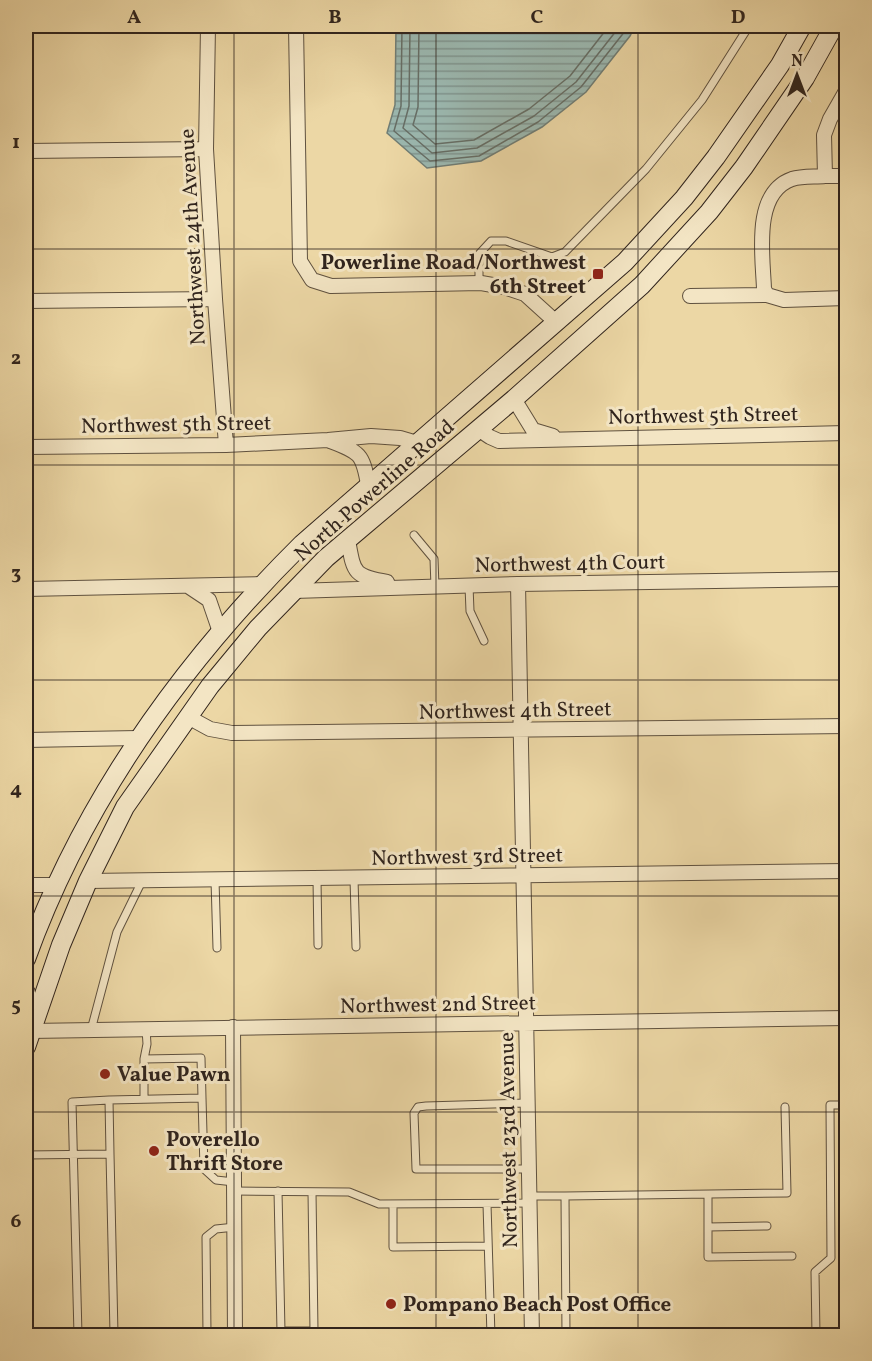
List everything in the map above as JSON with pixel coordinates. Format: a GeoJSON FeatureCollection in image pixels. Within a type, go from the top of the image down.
{"type":"FeatureCollection","features":[{"type":"Feature","properties":{"kind":"main road","name":"North Powerline Road"},"geometry":{"type":"LineString","coordinates":[[26,962],[56,885],[91,817],[138,738],[197,658],[262,584],[302,544],[625,262],[684,198],[716,157],[780,65],[802,26]]}},
{"type":"Feature","properties":{"kind":"main road","name":"North Powerline Road"},"geometry":{"type":"LineString","coordinates":[[28,1039],[61,945],[88,881],[125,807],[210,686],[258,628],[326,558],[514,399],[642,285],[709,212],[744,167],[805,78],[834,26]]}},
{"type":"Feature","properties":{"kind":"main road"},"geometry":{"type":"LineString","coordinates":[[780,65],[779,94],[784,109]]}},
{"type":"Feature","properties":{"kind":"main road"},"geometry":{"type":"LineString","coordinates":[[757,99],[764,118],[761,143]]}},
{"type":"Feature","properties":{"kind":"main road"},"geometry":{"type":"LineString","coordinates":[[478,429],[481,406],[492,379]]}},
{"type":"Feature","properties":{"kind":"main road"},"geometry":{"type":"LineString","coordinates":[[403,492],[414,468],[417,443]]}},
{"type":"Feature","properties":{"kind":"main road"},"geometry":{"type":"LineString","coordinates":[[188,717],[190,678],[197,658]]}},
{"type":"Feature","properties":{"kind":"main road"},"geometry":{"type":"LineString","coordinates":[[88,881],[88,863],[92,848],[129,781],[134,769],[138,738]]}},
{"type":"Feature","properties":{"kind":"main road"},"geometry":{"type":"LineString","coordinates":[[26,993],[28,1039]]}},
{"type":"Feature","properties":{"kind":"street","name":"Northwest 24th Avenue"},"geometry":{"type":"LineString","coordinates":[[208,26],[206,149],[226,445]]}},
{"type":"Feature","properties":{"kind":"street"},"geometry":{"type":"LineString","coordinates":[[296,26],[300,261],[312,280],[331,286],[479,284],[504,287],[525,294],[557,323]]}},
{"type":"Feature","properties":{"kind":"street"},"geometry":{"type":"LineString","coordinates":[[825,176],[824,135],[846,91]]}},
{"type":"Feature","properties":{"kind":"street"},"geometry":{"type":"LineString","coordinates":[[26,152],[206,149]]}},
{"type":"Feature","properties":{"kind":"street"},"geometry":{"type":"LineString","coordinates":[[767,295],[764,289],[763,223],[765,208],[776,191],[789,180],[804,177],[846,176]]}},
{"type":"Feature","properties":{"kind":"street"},"geometry":{"type":"LineString","coordinates":[[690,296],[767,295],[784,300],[846,298]]}},
{"type":"Feature","properties":{"kind":"street"},"geometry":{"type":"LineString","coordinates":[[26,301],[215,299]]}},
{"type":"Feature","properties":{"kind":"street","name":"Northwest 5th Street"},"geometry":{"type":"LineString","coordinates":[[514,399],[533,430],[560,439]]}},
{"type":"Feature","properties":{"kind":"street","name":"Northwest 5th Street"},"geometry":{"type":"LineString","coordinates":[[478,429],[500,441],[846,433]]}},
{"type":"Feature","properties":{"kind":"street","name":"Northwest 5th Street"},"geometry":{"type":"LineString","coordinates":[[26,447],[226,445],[371,436],[400,438],[417,443]]}},
{"type":"Feature","properties":{"kind":"street","name":"Northwest 5th Street"},"geometry":{"type":"LineString","coordinates":[[328,440],[353,450],[363,460],[368,485]]}},
{"type":"Feature","properties":{"kind":"street"},"geometry":{"type":"LineString","coordinates":[[348,540],[352,562],[357,572],[367,579],[387,582],[403,588]]}},
{"type":"Feature","properties":{"kind":"street","name":"Northwest 4th Court"},"geometry":{"type":"LineString","coordinates":[[294,591],[518,584],[846,579]]}},
{"type":"Feature","properties":{"kind":"street"},"geometry":{"type":"LineString","coordinates":[[26,589],[262,584]]}},
{"type":"Feature","properties":{"kind":"street","name":"Northwest 23rd Avenue"},"geometry":{"type":"LineString","coordinates":[[518,584],[532,1335]]}},
{"type":"Feature","properties":{"kind":"street"},"geometry":{"type":"LineString","coordinates":[[188,586],[209,600],[220,632]]}},
{"type":"Feature","properties":{"kind":"street","name":"Northwest 4th Street"},"geometry":{"type":"LineString","coordinates":[[188,717],[210,729],[232,734],[846,726]]}},
{"type":"Feature","properties":{"kind":"street"},"geometry":{"type":"LineString","coordinates":[[26,740],[138,738]]}},
{"type":"Feature","properties":{"kind":"street","name":"Northwest 3rd Street"},"geometry":{"type":"LineString","coordinates":[[88,881],[846,871]]}},
{"type":"Feature","properties":{"kind":"street"},"geometry":{"type":"LineString","coordinates":[[26,885],[56,885]]}},
{"type":"Feature","properties":{"kind":"street","name":"Northwest 2nd Street"},"geometry":{"type":"LineString","coordinates":[[28,1039],[91,1030],[846,1018]]}},
{"type":"Feature","properties":{"kind":"street"},"geometry":{"type":"LineString","coordinates":[[233,1027],[235,1335]]}},
{"type":"Feature","properties":{"kind":"lane"},"geometry":{"type":"LineString","coordinates":[[479,284],[479,254],[491,241],[506,241],[552,257],[565,252],[646,169],[702,100],[749,26]]}},
{"type":"Feature","properties":{"kind":"lane"},"geometry":{"type":"LineString","coordinates":[[414,535],[434,559],[435,587]]}},
{"type":"Feature","properties":{"kind":"lane"},"geometry":{"type":"LineString","coordinates":[[469,586],[470,611],[484,641]]}},
{"type":"Feature","properties":{"kind":"lane"},"geometry":{"type":"LineString","coordinates":[[317,879],[318,945]]}},
{"type":"Feature","properties":{"kind":"lane"},"geometry":{"type":"LineString","coordinates":[[354,879],[356,947]]}},
{"type":"Feature","properties":{"kind":"lane"},"geometry":{"type":"LineString","coordinates":[[215,880],[217,948]]}},
{"type":"Feature","properties":{"kind":"lane"},"geometry":{"type":"LineString","coordinates":[[91,1030],[117,932],[142,881]]}},
{"type":"Feature","properties":{"kind":"lane"},"geometry":{"type":"LineString","coordinates":[[144,1099],[146,1029]]}},
{"type":"Feature","properties":{"kind":"lane"},"geometry":{"type":"LineString","coordinates":[[144,1059],[201,1058],[204,1169],[216,1180],[234,1187],[279,1191],[349,1192],[379,1204],[487,1204],[565,1196],[787,1193],[785,1107]]}},
{"type":"Feature","properties":{"kind":"lane"},"geometry":{"type":"LineString","coordinates":[[78,1335],[72,1102],[202,1098]]}},
{"type":"Feature","properties":{"kind":"lane"},"geometry":{"type":"LineString","coordinates":[[109,1101],[114,1334]]}},
{"type":"Feature","properties":{"kind":"lane"},"geometry":{"type":"LineString","coordinates":[[528,1103],[426,1106],[418,1107],[414,1113],[416,1169],[529,1169]]}},
{"type":"Feature","properties":{"kind":"lane"},"geometry":{"type":"LineString","coordinates":[[816,1335],[816,1272],[831,1258],[830,1106],[846,1105]]}},
{"type":"Feature","properties":{"kind":"lane"},"geometry":{"type":"LineString","coordinates":[[26,1155],[110,1154]]}},
{"type":"Feature","properties":{"kind":"lane"},"geometry":{"type":"LineString","coordinates":[[279,1191],[281,1331],[314,1331],[312,1192]]}},
{"type":"Feature","properties":{"kind":"lane"},"geometry":{"type":"LineString","coordinates":[[708,1195],[708,1257],[792,1256]]}},
{"type":"Feature","properties":{"kind":"lane"},"geometry":{"type":"LineString","coordinates":[[565,1196],[567,1335]]}},
{"type":"Feature","properties":{"kind":"lane"},"geometry":{"type":"LineString","coordinates":[[393,1204],[393,1247],[488,1245]]}},
{"type":"Feature","properties":{"kind":"lane"},"geometry":{"type":"LineString","coordinates":[[487,1204],[491,1335]]}},
{"type":"Feature","properties":{"kind":"lane"},"geometry":{"type":"LineString","coordinates":[[708,1227],[767,1226]]}},
{"type":"Feature","properties":{"kind":"lane"},"geometry":{"type":"LineString","coordinates":[[203,1334],[206,1237],[216,1229],[234,1227]]}},
{"type":"Feature","properties":{"kind":"lane"},"geometry":{"type":"LineString","coordinates":[[26,1335],[235,1335]]}},
{"type":"Feature","properties":{"kind":"water"},"geometry":{"type":"Polygon","coordinates":[[[396,26],[635,26],[630,36],[586,92],[542,127],[481,161],[427,168],[387,133],[395,105],[396,26]]]}},
{"type":"Feature","properties":{"kind":"place","name":"Powerline Road/Northwest 6th Street"},"geometry":{"type":"Point","coordinates":[598,274]}},
{"type":"Feature","properties":{"kind":"place","name":"Value Pawn"},"geometry":{"type":"Point","coordinates":[105,1074]}},
{"type":"Feature","properties":{"kind":"place","name":"Poverello Thrift Store"},"geometry":{"type":"Point","coordinates":[154,1151]}},
{"type":"Feature","properties":{"kind":"place","name":"Pompano Beach Post Office"},"geometry":{"type":"Point","coordinates":[391,1304]}}]}
